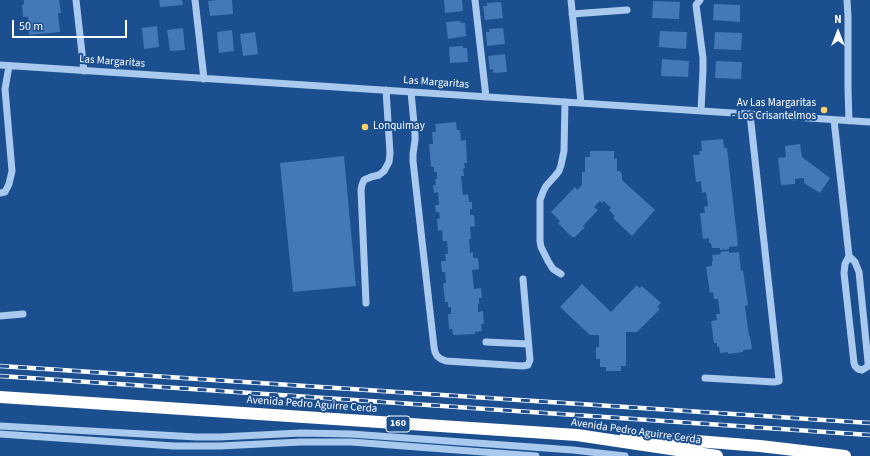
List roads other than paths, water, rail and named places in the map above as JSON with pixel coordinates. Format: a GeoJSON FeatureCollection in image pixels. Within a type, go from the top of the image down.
{"type":"FeatureCollection","features":[{"type":"Feature","properties":{"kind":"highway","name":"Avenida Pedro Aguirre Cerda"},"geometry":{"type":"LineString","coordinates":[[0,397],[577,435],[717,456]]}},
{"type":"Feature","properties":{"kind":"highway"},"geometry":{"type":"LineString","coordinates":[[577,435],[645,437],[760,446],[845,456]]}},
{"type":"Feature","properties":{"kind":"street"},"geometry":{"type":"LineString","coordinates":[[76,0],[84,71]]}},
{"type":"Feature","properties":{"kind":"street"},"geometry":{"type":"LineString","coordinates":[[195,0],[204,79]]}},
{"type":"Feature","properties":{"kind":"street"},"geometry":{"type":"LineString","coordinates":[[475,0],[486,97]]}},
{"type":"Feature","properties":{"kind":"street"},"geometry":{"type":"LineString","coordinates":[[571,0],[581,103]]}},
{"type":"Feature","properties":{"kind":"street"},"geometry":{"type":"LineString","coordinates":[[690,0],[698,3],[703,58],[701,111]]}},
{"type":"Feature","properties":{"kind":"street"},"geometry":{"type":"LineString","coordinates":[[847,0],[849,121]]}},
{"type":"Feature","properties":{"kind":"street"},"geometry":{"type":"LineString","coordinates":[[572,14],[627,10]]}},
{"type":"Feature","properties":{"kind":"street","name":"Las Margaritas"},"geometry":{"type":"LineString","coordinates":[[0,65],[870,122]]}},
{"type":"Feature","properties":{"kind":"street"},"geometry":{"type":"LineString","coordinates":[[0,193],[5,192],[9,184],[12,171],[5,89],[9,66]]}},
{"type":"Feature","properties":{"kind":"street"},"geometry":{"type":"LineString","coordinates":[[366,303],[361,190],[364,180],[379,175],[384,171],[389,162],[390,153],[386,90]]}},
{"type":"Feature","properties":{"kind":"street"},"geometry":{"type":"LineString","coordinates":[[411,92],[415,134],[413,161],[434,352],[437,356],[446,361],[528,365],[530,362],[523,279]]}},
{"type":"Feature","properties":{"kind":"street"},"geometry":{"type":"LineString","coordinates":[[561,274],[553,269],[541,247],[540,200],[546,186],[556,176],[561,165],[564,151],[566,102]]}},
{"type":"Feature","properties":{"kind":"street"},"geometry":{"type":"LineString","coordinates":[[706,378],[774,382],[779,381],[750,114]]}},
{"type":"Feature","properties":{"kind":"street"},"geometry":{"type":"LineString","coordinates":[[834,120],[849,256],[845,264],[844,273],[854,363],[858,369],[862,370],[867,368],[868,362],[859,272],[855,262],[849,256]]}},
{"type":"Feature","properties":{"kind":"street"},"geometry":{"type":"LineString","coordinates":[[0,316],[23,314]]}},
{"type":"Feature","properties":{"kind":"street"},"geometry":{"type":"LineString","coordinates":[[486,342],[528,344]]}},
{"type":"Feature","properties":{"kind":"street"},"geometry":{"type":"LineString","coordinates":[[0,426],[197,437],[301,433],[351,434],[573,450],[625,456]]}},
{"type":"Feature","properties":{"kind":"street"},"geometry":{"type":"LineString","coordinates":[[0,434],[148,445],[190,446],[301,442],[350,442],[536,456]]}},
{"type":"Feature","properties":{"kind":"railway"},"geometry":{"type":"LineString","coordinates":[[0,366],[870,423]]}},
{"type":"Feature","properties":{"kind":"railway"},"geometry":{"type":"LineString","coordinates":[[0,376],[870,435]]}},
{"type":"Feature","properties":{"kind":"place","name":"Av Las Margaritas - Los Crisantelmos"},"geometry":{"type":"Point","coordinates":[824,110]}},
{"type":"Feature","properties":{"kind":"place","name":"Lonquimay"},"geometry":{"type":"Point","coordinates":[365,127]}}]}
